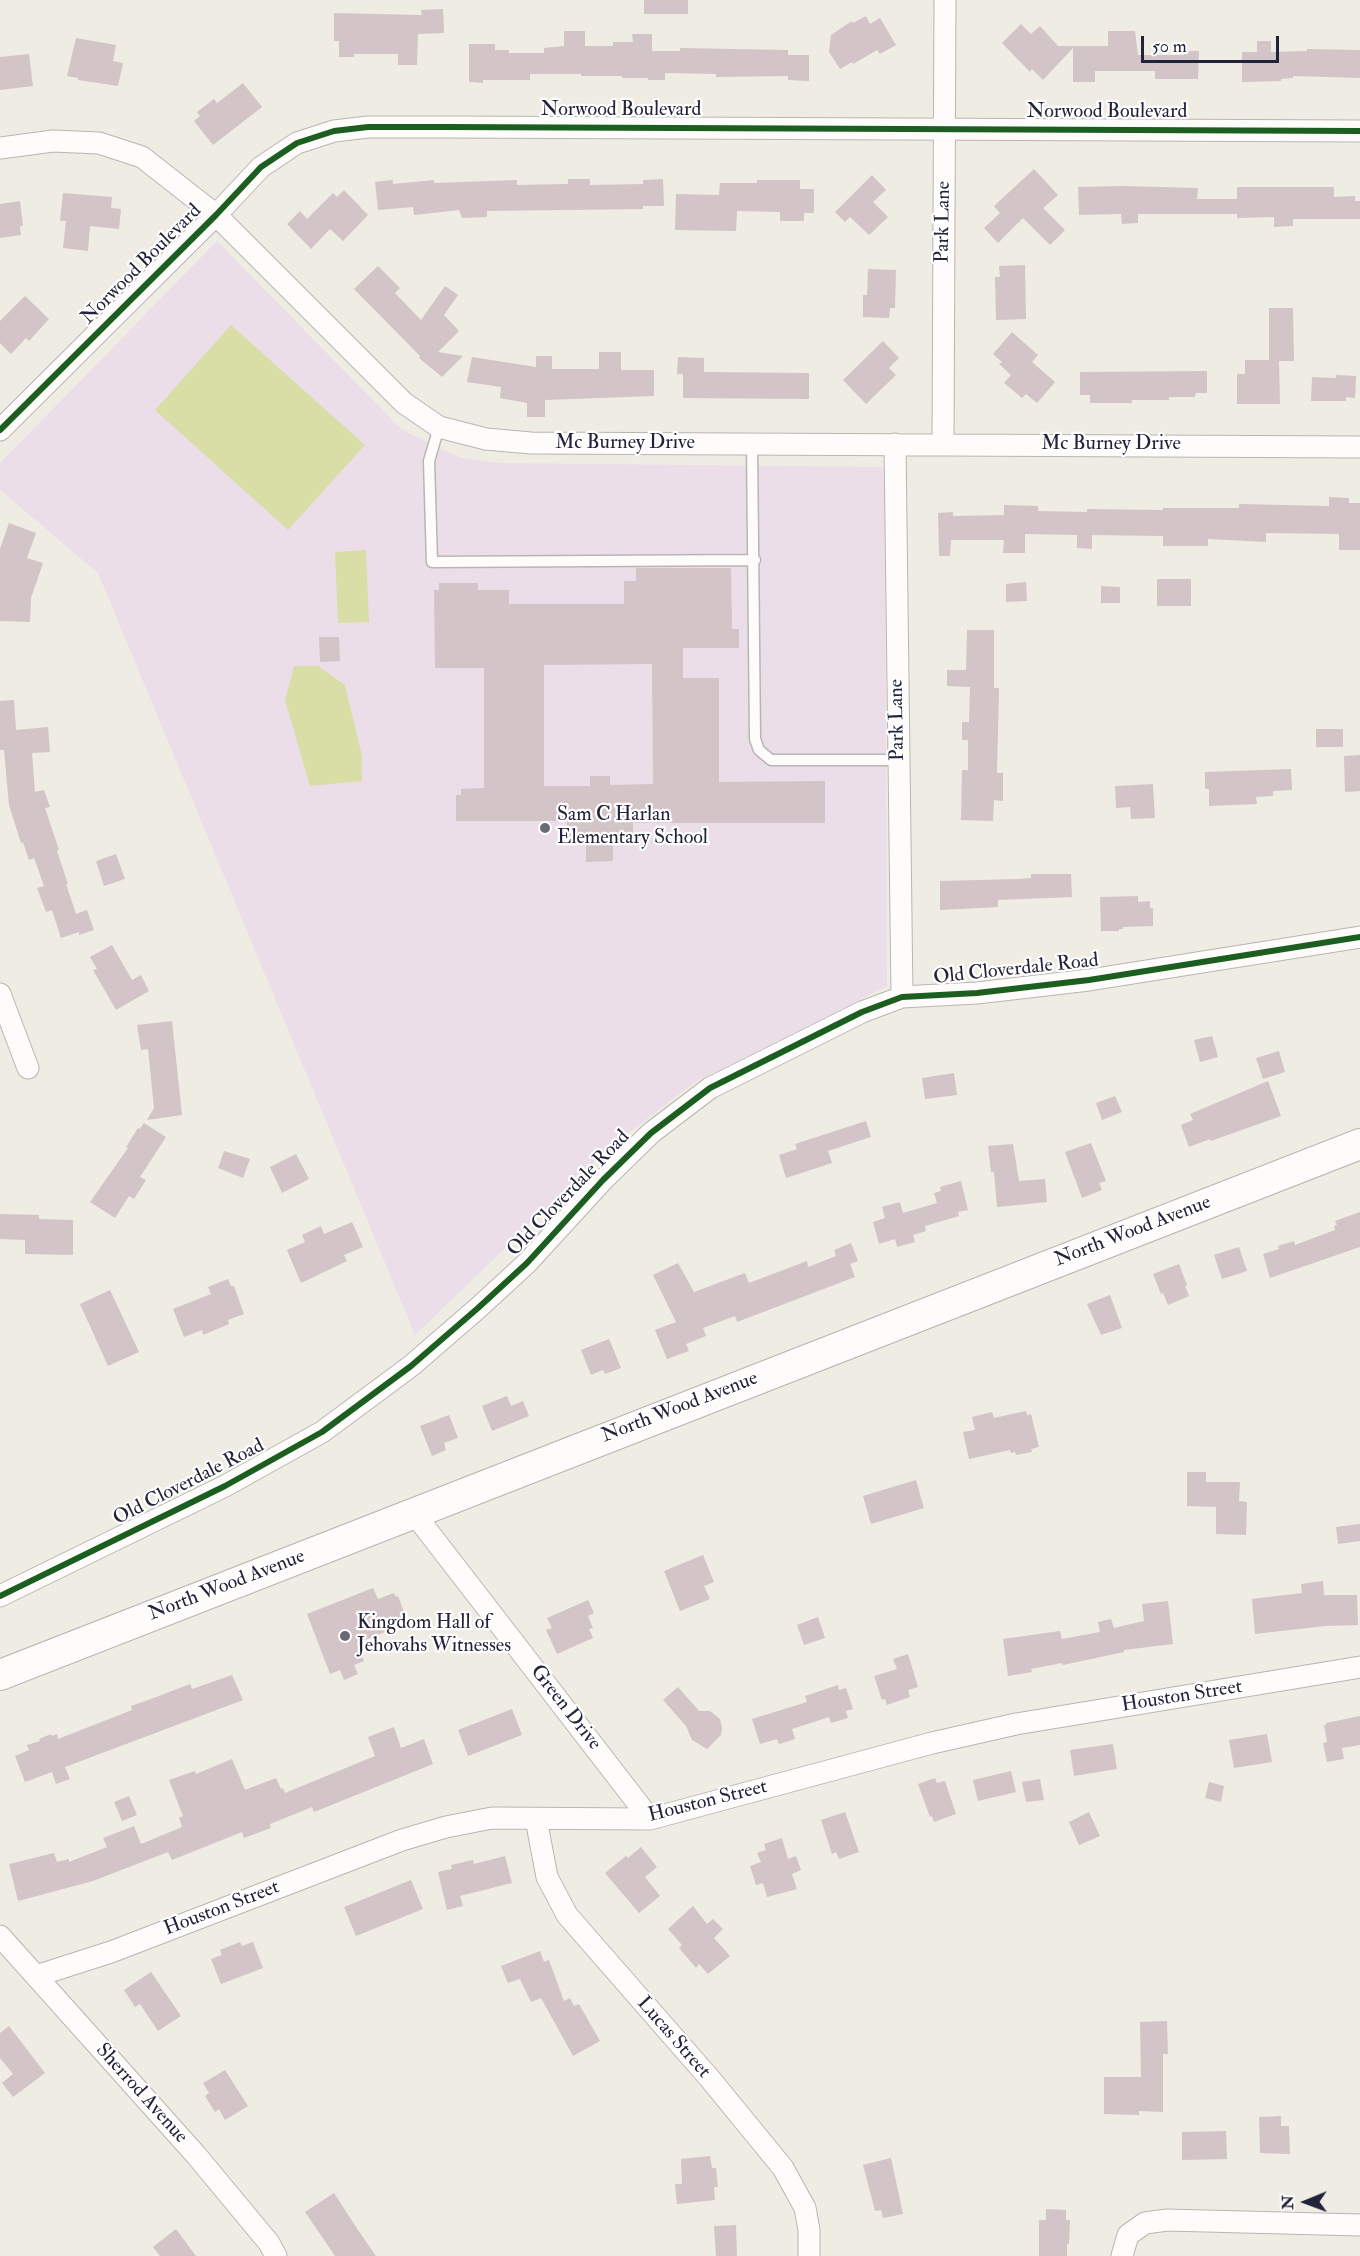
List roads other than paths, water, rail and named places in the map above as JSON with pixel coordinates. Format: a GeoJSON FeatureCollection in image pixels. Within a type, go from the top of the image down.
{"type":"FeatureCollection","features":[{"type":"Feature","properties":{"kind":"main road","name":"North Wood Avenue"},"geometry":{"type":"LineString","coordinates":[[0,1675],[320,1551],[412,1512],[1360,1144]]}},
{"type":"Feature","properties":{"kind":"street","name":"Park Lane"},"geometry":{"type":"LineString","coordinates":[[942,444],[945,0]]}},
{"type":"Feature","properties":{"kind":"street","name":"Norwood Boulevard"},"geometry":{"type":"LineString","coordinates":[[0,430],[216,215],[261,167],[297,143],[334,131],[368,127],[436,127],[1360,131]]}},
{"type":"Feature","properties":{"kind":"street","name":"Mc Burney Drive"},"geometry":{"type":"LineString","coordinates":[[0,148],[53,141],[99,143],[142,157],[216,215],[404,403],[440,427],[486,439],[531,443],[1360,447]]}},
{"type":"Feature","properties":{"kind":"street","name":"Park Lane"},"geometry":{"type":"LineString","coordinates":[[895,444],[902,997]]}},
{"type":"Feature","properties":{"kind":"street","name":"Old Cloverdale Road"},"geometry":{"type":"LineString","coordinates":[[0,1596],[225,1486],[322,1432],[411,1366],[478,1308],[528,1263],[634,1148],[711,1088],[862,1012],[902,997],[977,993],[1089,981],[1360,937]]}},
{"type":"Feature","properties":{"kind":"street"},"geometry":{"type":"LineString","coordinates":[[0,994],[28,1068]]}},
{"type":"Feature","properties":{"kind":"street","name":"Green Drive"},"geometry":{"type":"LineString","coordinates":[[412,1512],[650,1819]]}},
{"type":"Feature","properties":{"kind":"street","name":"Houston Street"},"geometry":{"type":"LineString","coordinates":[[36,1976],[111,1952],[413,1837],[446,1827],[492,1818],[650,1819],[932,1743],[1006,1726],[1360,1668]]}},
{"type":"Feature","properties":{"kind":"street","name":"Lucas Street"},"geometry":{"type":"LineString","coordinates":[[536,1819],[547,1876],[567,1915],[711,2080],[783,2168],[805,2208],[809,2230],[809,2256]]}},
{"type":"Feature","properties":{"kind":"street","name":"Sherrod Avenue"},"geometry":{"type":"LineString","coordinates":[[0,1936],[196,2155],[269,2243],[276,2256]]}},
{"type":"Feature","properties":{"kind":"street"},"geometry":{"type":"LineString","coordinates":[[1122,2256],[1128,2235],[1145,2223],[1167,2220],[1360,2225]]}},
{"type":"Feature","properties":{"kind":"lane"},"geometry":{"type":"LineString","coordinates":[[440,427],[429,461],[432,561],[754,560]]}},
{"type":"Feature","properties":{"kind":"lane"},"geometry":{"type":"LineString","coordinates":[[752,444],[755,739],[759,750],[771,760],[899,760]]}},
{"type":"Feature","properties":{"kind":"place","name":"Sam C Harlan Elementary School"},"geometry":{"type":"Point","coordinates":[545,828]}},
{"type":"Feature","properties":{"kind":"place","name":"Kingdom Hall of Jehovahs Witnesses"},"geometry":{"type":"Point","coordinates":[345,1636]}}]}
